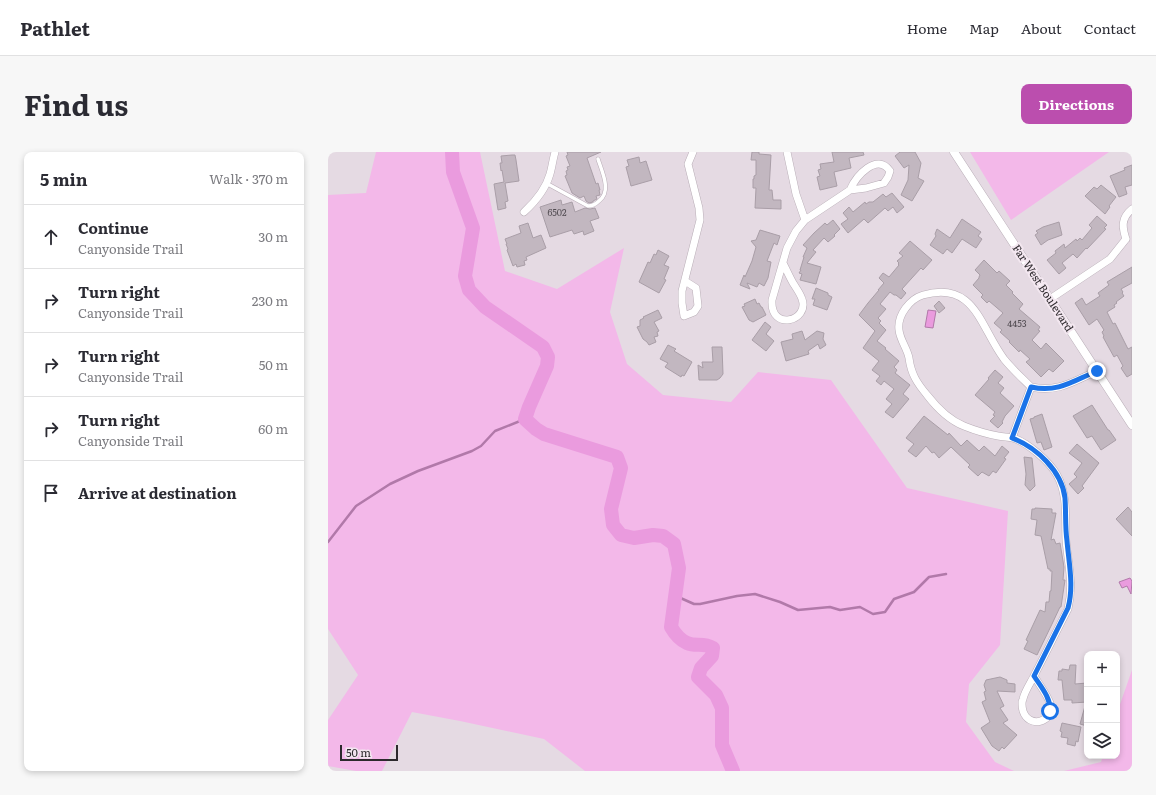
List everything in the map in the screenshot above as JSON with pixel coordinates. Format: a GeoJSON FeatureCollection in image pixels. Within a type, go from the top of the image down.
{"type":"FeatureCollection","features":[{"type":"Feature","properties":{"kind":"street"},"geometry":{"type":"LineString","coordinates":[[524,212],[534,202],[546,184],[550,174],[554,152]]}},
{"type":"Feature","properties":{"kind":"street"},"geometry":{"type":"LineString","coordinates":[[685,281],[700,220],[699,208],[688,164],[693,152]]}},
{"type":"Feature","properties":{"kind":"street"},"geometry":{"type":"LineString","coordinates":[[787,152],[796,194],[805,220]]}},
{"type":"Feature","properties":{"kind":"street","name":"Far West Boulevard"},"geometry":{"type":"LineString","coordinates":[[954,152],[1132,425]]}},
{"type":"Feature","properties":{"kind":"street"},"geometry":{"type":"LineString","coordinates":[[783,263],[802,299],[803,306],[800,313],[794,319],[788,320],[780,319],[775,314],[772,308],[772,300],[787,248],[796,231],[805,220],[850,190],[866,188],[884,183],[890,171],[888,166],[882,162],[876,161],[869,164],[862,169],[850,190]]}},
{"type":"Feature","properties":{"kind":"street"},"geometry":{"type":"LineString","coordinates":[[1050,299],[1110,259],[1129,240],[1123,231],[1127,213],[1132,209]]}},
{"type":"Feature","properties":{"kind":"street"},"geometry":{"type":"LineString","coordinates":[[1034,676],[1051,705],[1050,711],[1046,718],[1042,721],[1034,722],[1028,720],[1024,714],[1022,699],[1068,608],[1071,597],[1071,578],[1066,540],[1065,496],[1062,486],[1049,464],[1023,442],[1012,438],[997,436],[963,425],[952,420],[934,404],[916,382],[912,373],[908,353],[899,329],[900,320],[903,310],[920,296],[934,292],[950,293],[961,297],[971,305],[1004,358],[1031,387],[1055,389],[1097,371]]}},
{"type":"Feature","properties":{"kind":"street"},"geometry":{"type":"LineString","coordinates":[[1012,438],[1031,387]]}},
{"type":"Feature","properties":{"kind":"lane"},"geometry":{"type":"LineString","coordinates":[[546,184],[588,206],[593,206],[603,198],[606,185],[598,160]]}},
{"type":"Feature","properties":{"kind":"shaded area"},"geometry":{"type":"Polygon","coordinates":[[[376,152],[480,152],[505,271],[557,289],[624,248],[610,312],[627,364],[663,395],[731,402],[758,372],[831,380],[907,488],[1008,511],[1000,645],[969,684],[966,722],[995,762],[1014,771],[585,771],[544,739],[412,712],[382,771],[356,771],[328,766],[328,720],[358,675],[328,629],[328,195],[366,193],[376,152]]]}},
{"type":"Feature","properties":{"kind":"shaded area"},"geometry":{"type":"Polygon","coordinates":[[[970,152],[1109,152],[1011,220],[970,152]]]}},
{"type":"Feature","properties":{"kind":"shaded area"},"geometry":{"type":"Polygon","coordinates":[[[928,310],[936,311],[933,328],[925,327],[928,310]]]}},
{"type":"Feature","properties":{"kind":"shaded area"},"geometry":{"type":"Polygon","coordinates":[[[1130,578],[1132,581],[1131,594],[1127,586],[1122,588],[1119,582],[1130,578]]]}},
{"type":"Feature","properties":{"kind":"shaded area"},"geometry":{"type":"Polygon","coordinates":[[[1132,670],[1132,771],[1064,771],[1101,762],[1102,759],[1120,759],[1120,704],[1132,670]]]}},
{"type":"Feature","properties":{"kind":"building"},"geometry":{"type":"Polygon","coordinates":[[[567,152],[601,152],[587,158],[596,184],[598,183],[600,190],[600,195],[596,196],[597,199],[593,202],[589,203],[586,201],[584,196],[580,198],[572,193],[565,176],[567,175],[567,167],[570,166],[566,156],[568,155],[567,152]]]}},
{"type":"Feature","properties":{"kind":"building"},"geometry":{"type":"Polygon","coordinates":[[[752,152],[771,155],[769,190],[772,190],[773,200],[781,200],[781,209],[755,208],[756,188],[753,188],[753,179],[756,175],[756,160],[751,160],[752,152]]]}},
{"type":"Feature","properties":{"kind":"building"},"geometry":{"type":"Polygon","coordinates":[[[832,152],[863,152],[864,155],[849,158],[851,168],[834,172],[837,186],[820,190],[817,177],[820,176],[818,170],[821,169],[820,164],[834,162],[832,152]]]}},
{"type":"Feature","properties":{"kind":"building"},"geometry":{"type":"Polygon","coordinates":[[[900,152],[915,152],[921,163],[918,178],[924,181],[912,201],[901,195],[908,180],[909,165],[904,168],[895,156],[900,152]]]}},
{"type":"Feature","properties":{"kind":"building"},"geometry":{"type":"Polygon","coordinates":[[[515,155],[519,181],[505,183],[508,201],[505,202],[506,208],[498,210],[494,184],[504,182],[500,163],[502,163],[501,156],[515,155]]]}},
{"type":"Feature","properties":{"kind":"building"},"geometry":{"type":"Polygon","coordinates":[[[639,157],[640,163],[646,161],[652,180],[631,186],[626,167],[629,166],[627,160],[639,157]]]}},
{"type":"Feature","properties":{"kind":"building"},"geometry":{"type":"Polygon","coordinates":[[[1132,165],[1132,185],[1125,187],[1127,194],[1119,197],[1110,176],[1125,170],[1124,168],[1132,165]]]}},
{"type":"Feature","properties":{"kind":"building"},"geometry":{"type":"Polygon","coordinates":[[[1101,185],[1116,197],[1105,214],[1085,196],[1094,187],[1097,189],[1101,185]]]}},
{"type":"Feature","properties":{"kind":"building"},"geometry":{"type":"Polygon","coordinates":[[[892,193],[904,207],[897,213],[893,207],[888,211],[885,208],[868,223],[864,219],[848,233],[841,224],[848,219],[843,213],[849,207],[853,212],[865,202],[866,204],[873,202],[883,194],[886,197],[892,193]]]}},
{"type":"Feature","properties":{"kind":"building"},"geometry":{"type":"Polygon","coordinates":[[[561,200],[562,205],[572,202],[575,212],[585,208],[595,208],[599,218],[590,221],[594,231],[584,235],[583,231],[574,234],[572,230],[550,237],[540,207],[561,200]]]}},
{"type":"Feature","properties":{"kind":"building"},"geometry":{"type":"Polygon","coordinates":[[[1097,216],[1107,225],[1104,228],[1106,229],[1077,258],[1073,254],[1062,263],[1066,268],[1059,274],[1047,260],[1064,244],[1065,248],[1076,239],[1077,241],[1080,238],[1082,240],[1092,228],[1089,225],[1097,216]]]}},
{"type":"Feature","properties":{"kind":"building"},"geometry":{"type":"Polygon","coordinates":[[[962,219],[981,232],[978,236],[982,239],[976,248],[962,239],[952,253],[947,249],[943,254],[930,245],[936,236],[935,234],[937,229],[950,238],[962,219]]]}},
{"type":"Feature","properties":{"kind":"building"},"geometry":{"type":"Polygon","coordinates":[[[833,220],[840,229],[828,242],[824,238],[813,250],[816,252],[807,263],[821,267],[816,284],[800,280],[802,274],[799,273],[807,248],[803,245],[825,223],[827,225],[833,220]]]}},
{"type":"Feature","properties":{"kind":"building"},"geometry":{"type":"Polygon","coordinates":[[[1059,222],[1062,235],[1048,240],[1041,245],[1035,235],[1038,233],[1036,231],[1059,222]]]}},
{"type":"Feature","properties":{"kind":"building"},"geometry":{"type":"Polygon","coordinates":[[[528,223],[533,238],[541,235],[546,248],[526,257],[527,260],[524,261],[525,265],[517,267],[516,264],[513,266],[507,250],[505,239],[521,233],[519,226],[528,223]]]}},
{"type":"Feature","properties":{"kind":"building"},"geometry":{"type":"Polygon","coordinates":[[[760,230],[780,236],[777,245],[774,243],[767,261],[771,262],[768,278],[764,286],[759,283],[757,287],[747,283],[750,289],[740,285],[752,261],[756,247],[751,241],[756,240],[760,230]]]}},
{"type":"Feature","properties":{"kind":"building"},"geometry":{"type":"Polygon","coordinates":[[[910,241],[932,260],[923,270],[921,268],[902,289],[906,293],[901,299],[890,292],[880,304],[886,309],[878,318],[881,321],[879,323],[886,330],[877,341],[899,361],[894,367],[897,370],[895,373],[910,385],[903,394],[909,399],[893,418],[885,412],[892,404],[886,399],[894,389],[884,381],[881,385],[876,381],[880,376],[872,370],[879,361],[863,348],[875,331],[859,315],[884,283],[879,278],[883,273],[889,277],[899,265],[897,261],[903,256],[899,253],[910,241]]]}},
{"type":"Feature","properties":{"kind":"building"},"geometry":{"type":"Polygon","coordinates":[[[658,250],[669,256],[664,265],[669,267],[664,279],[666,280],[659,293],[639,282],[648,262],[650,263],[654,254],[656,255],[658,250]]]}},
{"type":"Feature","properties":{"kind":"building"},"geometry":{"type":"Polygon","coordinates":[[[984,260],[997,273],[999,271],[1010,281],[1006,285],[1023,304],[1019,309],[1040,327],[1038,330],[1040,331],[1032,340],[1041,349],[1046,343],[1064,361],[1053,372],[1049,369],[1041,377],[1026,362],[1030,359],[1020,350],[1019,352],[1009,342],[1010,341],[1000,332],[1002,330],[994,323],[1003,313],[989,301],[987,303],[981,297],[983,295],[973,285],[980,275],[975,270],[984,260]]]}},
{"type":"Feature","properties":{"kind":"building"},"geometry":{"type":"Polygon","coordinates":[[[1132,267],[1132,283],[1121,289],[1124,296],[1116,302],[1117,303],[1114,305],[1115,307],[1107,312],[1113,324],[1115,323],[1128,349],[1132,347],[1132,374],[1127,377],[1121,368],[1123,366],[1117,355],[1114,357],[1103,337],[1102,332],[1104,330],[1097,319],[1089,325],[1075,303],[1082,298],[1086,305],[1100,296],[1098,293],[1109,285],[1107,282],[1132,267]]]}},
{"type":"Feature","properties":{"kind":"building"},"geometry":{"type":"Polygon","coordinates":[[[816,288],[828,293],[828,295],[832,297],[827,310],[813,305],[815,299],[812,299],[816,288]]]}},
{"type":"Feature","properties":{"kind":"building"},"geometry":{"type":"Polygon","coordinates":[[[755,299],[757,304],[759,303],[762,307],[766,315],[753,322],[749,320],[742,307],[745,306],[744,304],[755,299]]]}},
{"type":"Feature","properties":{"kind":"building"},"geometry":{"type":"Polygon","coordinates":[[[939,301],[945,308],[939,313],[934,306],[939,301]]]}},
{"type":"Feature","properties":{"kind":"building"},"geometry":{"type":"Polygon","coordinates":[[[658,310],[662,318],[654,322],[659,331],[657,332],[658,336],[654,337],[656,342],[649,345],[643,339],[637,327],[640,326],[640,320],[644,318],[643,317],[658,310]]]}},
{"type":"Feature","properties":{"kind":"building"},"geometry":{"type":"Polygon","coordinates":[[[765,322],[771,327],[766,334],[774,341],[766,351],[752,340],[765,322]]]}},
{"type":"Feature","properties":{"kind":"building"},"geometry":{"type":"Polygon","coordinates":[[[802,331],[805,340],[817,331],[824,333],[823,339],[826,345],[820,349],[818,344],[808,351],[809,354],[786,361],[781,342],[793,339],[792,334],[802,331]]]}},
{"type":"Feature","properties":{"kind":"building"},"geometry":{"type":"Polygon","coordinates":[[[668,345],[676,349],[674,351],[692,362],[684,376],[682,375],[681,377],[665,367],[668,363],[660,359],[668,345]]]}},
{"type":"Feature","properties":{"kind":"building"},"geometry":{"type":"Polygon","coordinates":[[[712,347],[722,347],[723,374],[717,380],[699,380],[698,365],[703,368],[702,362],[713,362],[712,347]]]}},
{"type":"Feature","properties":{"kind":"building"},"geometry":{"type":"Polygon","coordinates":[[[995,370],[1003,377],[998,383],[1004,388],[1000,393],[1014,406],[1005,416],[1002,422],[1003,423],[998,428],[990,421],[995,416],[993,415],[995,412],[975,395],[995,370]]]}},
{"type":"Feature","properties":{"kind":"building"},"geometry":{"type":"Polygon","coordinates":[[[1092,405],[1116,440],[1101,450],[1092,436],[1087,438],[1073,416],[1092,405]]]}},
{"type":"Feature","properties":{"kind":"building"},"geometry":{"type":"Polygon","coordinates":[[[1042,414],[1052,447],[1044,450],[1041,442],[1037,443],[1030,419],[1042,414]]]}},
{"type":"Feature","properties":{"kind":"building"},"geometry":{"type":"Polygon","coordinates":[[[924,416],[948,435],[949,433],[961,446],[967,440],[979,451],[984,446],[995,456],[1002,446],[1009,452],[1004,458],[1006,459],[996,473],[993,471],[989,476],[982,472],[978,476],[968,467],[970,465],[951,447],[939,458],[926,446],[916,457],[908,451],[914,444],[906,438],[924,416]]]}},
{"type":"Feature","properties":{"kind":"building"},"geometry":{"type":"Polygon","coordinates":[[[1077,444],[1099,463],[1082,486],[1084,488],[1078,494],[1069,484],[1077,477],[1074,474],[1082,463],[1069,453],[1077,444]]]}},
{"type":"Feature","properties":{"kind":"building"},"geometry":{"type":"Polygon","coordinates":[[[1024,457],[1032,458],[1035,486],[1030,491],[1025,485],[1026,474],[1024,457]]]}},
{"type":"Feature","properties":{"kind":"building"},"geometry":{"type":"Polygon","coordinates":[[[1128,507],[1132,512],[1132,536],[1116,519],[1128,507]]]}},
{"type":"Feature","properties":{"kind":"building"},"geometry":{"type":"Polygon","coordinates":[[[1032,509],[1052,509],[1052,513],[1056,513],[1051,540],[1054,539],[1056,544],[1060,543],[1064,567],[1063,580],[1065,580],[1061,607],[1037,655],[1024,649],[1028,641],[1026,640],[1040,610],[1045,612],[1046,602],[1049,602],[1052,571],[1048,569],[1041,536],[1035,535],[1037,520],[1031,519],[1032,509]]]}},
{"type":"Feature","properties":{"kind":"building"},"geometry":{"type":"Polygon","coordinates":[[[1070,665],[1076,665],[1075,684],[1084,683],[1084,702],[1072,703],[1072,700],[1064,700],[1062,680],[1058,680],[1059,671],[1062,671],[1062,669],[1069,670],[1070,665]]]}},
{"type":"Feature","properties":{"kind":"building"},"geometry":{"type":"Polygon","coordinates":[[[1000,677],[1007,680],[1007,683],[1015,684],[1015,692],[997,691],[1004,706],[1000,708],[1008,720],[1003,723],[1017,735],[1004,749],[1002,747],[999,751],[992,746],[981,728],[990,722],[982,702],[986,700],[984,685],[986,680],[1000,677]]]}},
{"type":"Feature","properties":{"kind":"building"},"geometry":{"type":"Polygon","coordinates":[[[1084,710],[1084,725],[1080,724],[1084,710]]]}},
{"type":"Feature","properties":{"kind":"building"},"geometry":{"type":"Polygon","coordinates":[[[1062,723],[1081,727],[1078,742],[1076,741],[1075,746],[1067,744],[1068,738],[1061,737],[1062,732],[1060,731],[1062,723]]]}},
{"type":"Feature","properties":{"kind":"waterway"},"geometry":{"type":"LineString","coordinates":[[452,152],[453,172],[473,228],[465,276],[469,290],[485,307],[543,347],[548,357],[547,366],[525,419],[544,434],[617,457],[621,468],[611,509],[613,525],[621,535],[634,538],[653,535],[663,536],[674,544],[679,568],[671,627],[684,642],[706,645],[713,648],[712,656],[701,668],[698,677],[716,695],[722,708],[722,745],[733,771]]}},
{"type":"Feature","properties":{"kind":"waterway"},"geometry":{"type":"LineString","coordinates":[[328,542],[356,506],[390,484],[418,471],[472,451],[481,446],[495,431],[525,419]]}},
{"type":"Feature","properties":{"kind":"waterway"},"geometry":{"type":"LineString","coordinates":[[676,596],[694,604],[700,604],[737,596],[755,594],[780,602],[798,610],[830,607],[840,610],[860,607],[873,614],[885,612],[894,599],[914,592],[929,577],[946,574]]}},
{"type":"Feature","properties":{"kind":"route"},"geometry":{"type":"LineString","coordinates":[[1050,711],[1051,705],[1034,676],[1068,608],[1071,597],[1071,578],[1066,540],[1065,496],[1062,486],[1049,464],[1023,442],[1012,438],[1031,387],[1055,389],[1097,371]]}}]}
